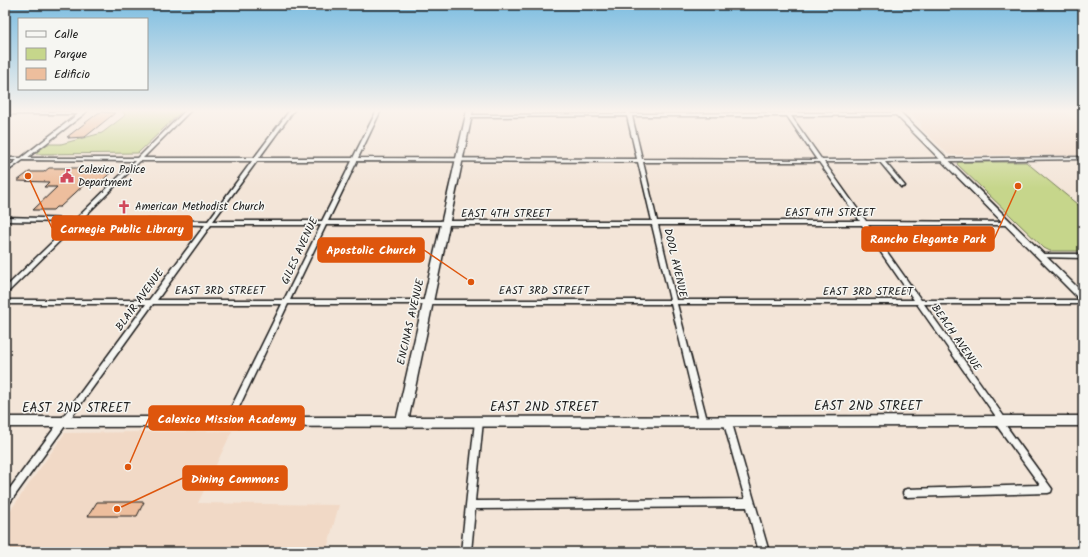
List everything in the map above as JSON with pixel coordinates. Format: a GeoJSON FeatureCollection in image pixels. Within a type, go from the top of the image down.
{"type":"FeatureCollection","features":[{"type":"Feature","properties":{"kind":"street"},"geometry":{"type":"LineString","coordinates":[[5,172],[52,136]]}},
{"type":"Feature","properties":{"kind":"street"},"geometry":{"type":"LineString","coordinates":[[5,292],[163,136]]}},
{"type":"Feature","properties":{"kind":"street","name":"BLAIR AVENUE"},"geometry":{"type":"LineString","coordinates":[[5,502],[272,136]]}},
{"type":"Feature","properties":{"kind":"street","name":"GILES AVENUE"},"geometry":{"type":"LineString","coordinates":[[228,422],[366,136]]}},
{"type":"Feature","properties":{"kind":"street","name":"ENCINAS AVENUE"},"geometry":{"type":"LineString","coordinates":[[402,421],[464,136]]}},
{"type":"Feature","properties":{"kind":"street","name":"DOOL AVENUE"},"geometry":{"type":"LineString","coordinates":[[634,136],[703,420]]}},
{"type":"Feature","properties":{"kind":"street","name":"BEACH AVENUE"},"geometry":{"type":"LineString","coordinates":[[804,136],[1048,489],[907,493]]}},
{"type":"Feature","properties":{"kind":"street"},"geometry":{"type":"LineString","coordinates":[[921,136],[1007,224],[1083,298]]}},
{"type":"Feature","properties":{"kind":"street"},"geometry":{"type":"LineString","coordinates":[[5,159],[882,161],[1083,158]]}},
{"type":"Feature","properties":{"kind":"street"},"geometry":{"type":"LineString","coordinates":[[882,161],[903,186]]}},
{"type":"Feature","properties":{"kind":"street","name":"EAST 4TH STREET"},"geometry":{"type":"LineString","coordinates":[[5,219],[324,224],[1007,224]]}},
{"type":"Feature","properties":{"kind":"street"},"geometry":{"type":"LineString","coordinates":[[1040,256],[1083,256]]}},
{"type":"Feature","properties":{"kind":"street","name":"EAST 3RD STREET"},"geometry":{"type":"LineString","coordinates":[[5,302],[1083,302]]}},
{"type":"Feature","properties":{"kind":"street"},"geometry":{"type":"LineString","coordinates":[[727,420],[764,552]]}},
{"type":"Feature","properties":{"kind":"street","name":"EAST 2ND STREET"},"geometry":{"type":"LineString","coordinates":[[5,422],[1083,420]]}},
{"type":"Feature","properties":{"kind":"street"},"geometry":{"type":"LineString","coordinates":[[466,552],[479,421]]}},
{"type":"Feature","properties":{"kind":"street"},"geometry":{"type":"LineString","coordinates":[[471,505],[750,503]]}},
{"type":"Feature","properties":{"kind":"shaded area"},"geometry":{"type":"Polygon","coordinates":[[[929,136],[1083,136],[1083,155],[948,154],[929,136]]]}},
{"type":"Feature","properties":{"kind":"shaded area"},"geometry":{"type":"Polygon","coordinates":[[[232,431],[198,503],[339,505],[326,552],[5,552],[5,518],[65,433],[232,431]]]}},
{"type":"Feature","properties":{"kind":"green space"},"geometry":{"type":"Polygon","coordinates":[[[91,136],[156,136],[138,153],[35,153],[48,144],[61,144],[91,136]]]}},
{"type":"Feature","properties":{"kind":"green space"},"geometry":{"type":"Polygon","coordinates":[[[958,162],[1026,162],[1083,209],[1083,251],[1050,251],[1044,248],[957,164],[958,162]]]}},
{"type":"Feature","properties":{"kind":"building"},"geometry":{"type":"Polygon","coordinates":[[[86,136],[68,138],[70,137],[67,137],[86,136]]]}},
{"type":"Feature","properties":{"kind":"building"},"geometry":{"type":"Polygon","coordinates":[[[49,168],[103,168],[101,170],[113,170],[102,181],[88,181],[60,207],[56,207],[53,210],[33,210],[57,187],[44,187],[49,182],[17,181],[29,172],[44,172],[49,168]]]}},
{"type":"Feature","properties":{"kind":"building"},"geometry":{"type":"Polygon","coordinates":[[[97,502],[144,502],[137,516],[88,516],[97,502]]]}},
{"type":"Feature","properties":{"kind":"place","name":"Carnegie Public Library"},"geometry":{"type":"Point","coordinates":[28,176]}},
{"type":"Feature","properties":{"kind":"place","name":"Calexico Police Department"},"geometry":{"type":"Point","coordinates":[67,176]}},
{"type":"Feature","properties":{"kind":"place","name":"Rancho Elegante Park"},"geometry":{"type":"Point","coordinates":[1018,186]}},
{"type":"Feature","properties":{"kind":"place","name":"American Methodist Church"},"geometry":{"type":"Point","coordinates":[124,207]}},
{"type":"Feature","properties":{"kind":"place","name":"Apostolic Church"},"geometry":{"type":"Point","coordinates":[471,282]}},
{"type":"Feature","properties":{"kind":"place","name":"Calexico Mission Academy"},"geometry":{"type":"Point","coordinates":[128,467]}},
{"type":"Feature","properties":{"kind":"place","name":"Dining Commons"},"geometry":{"type":"Point","coordinates":[117,509]}}]}
